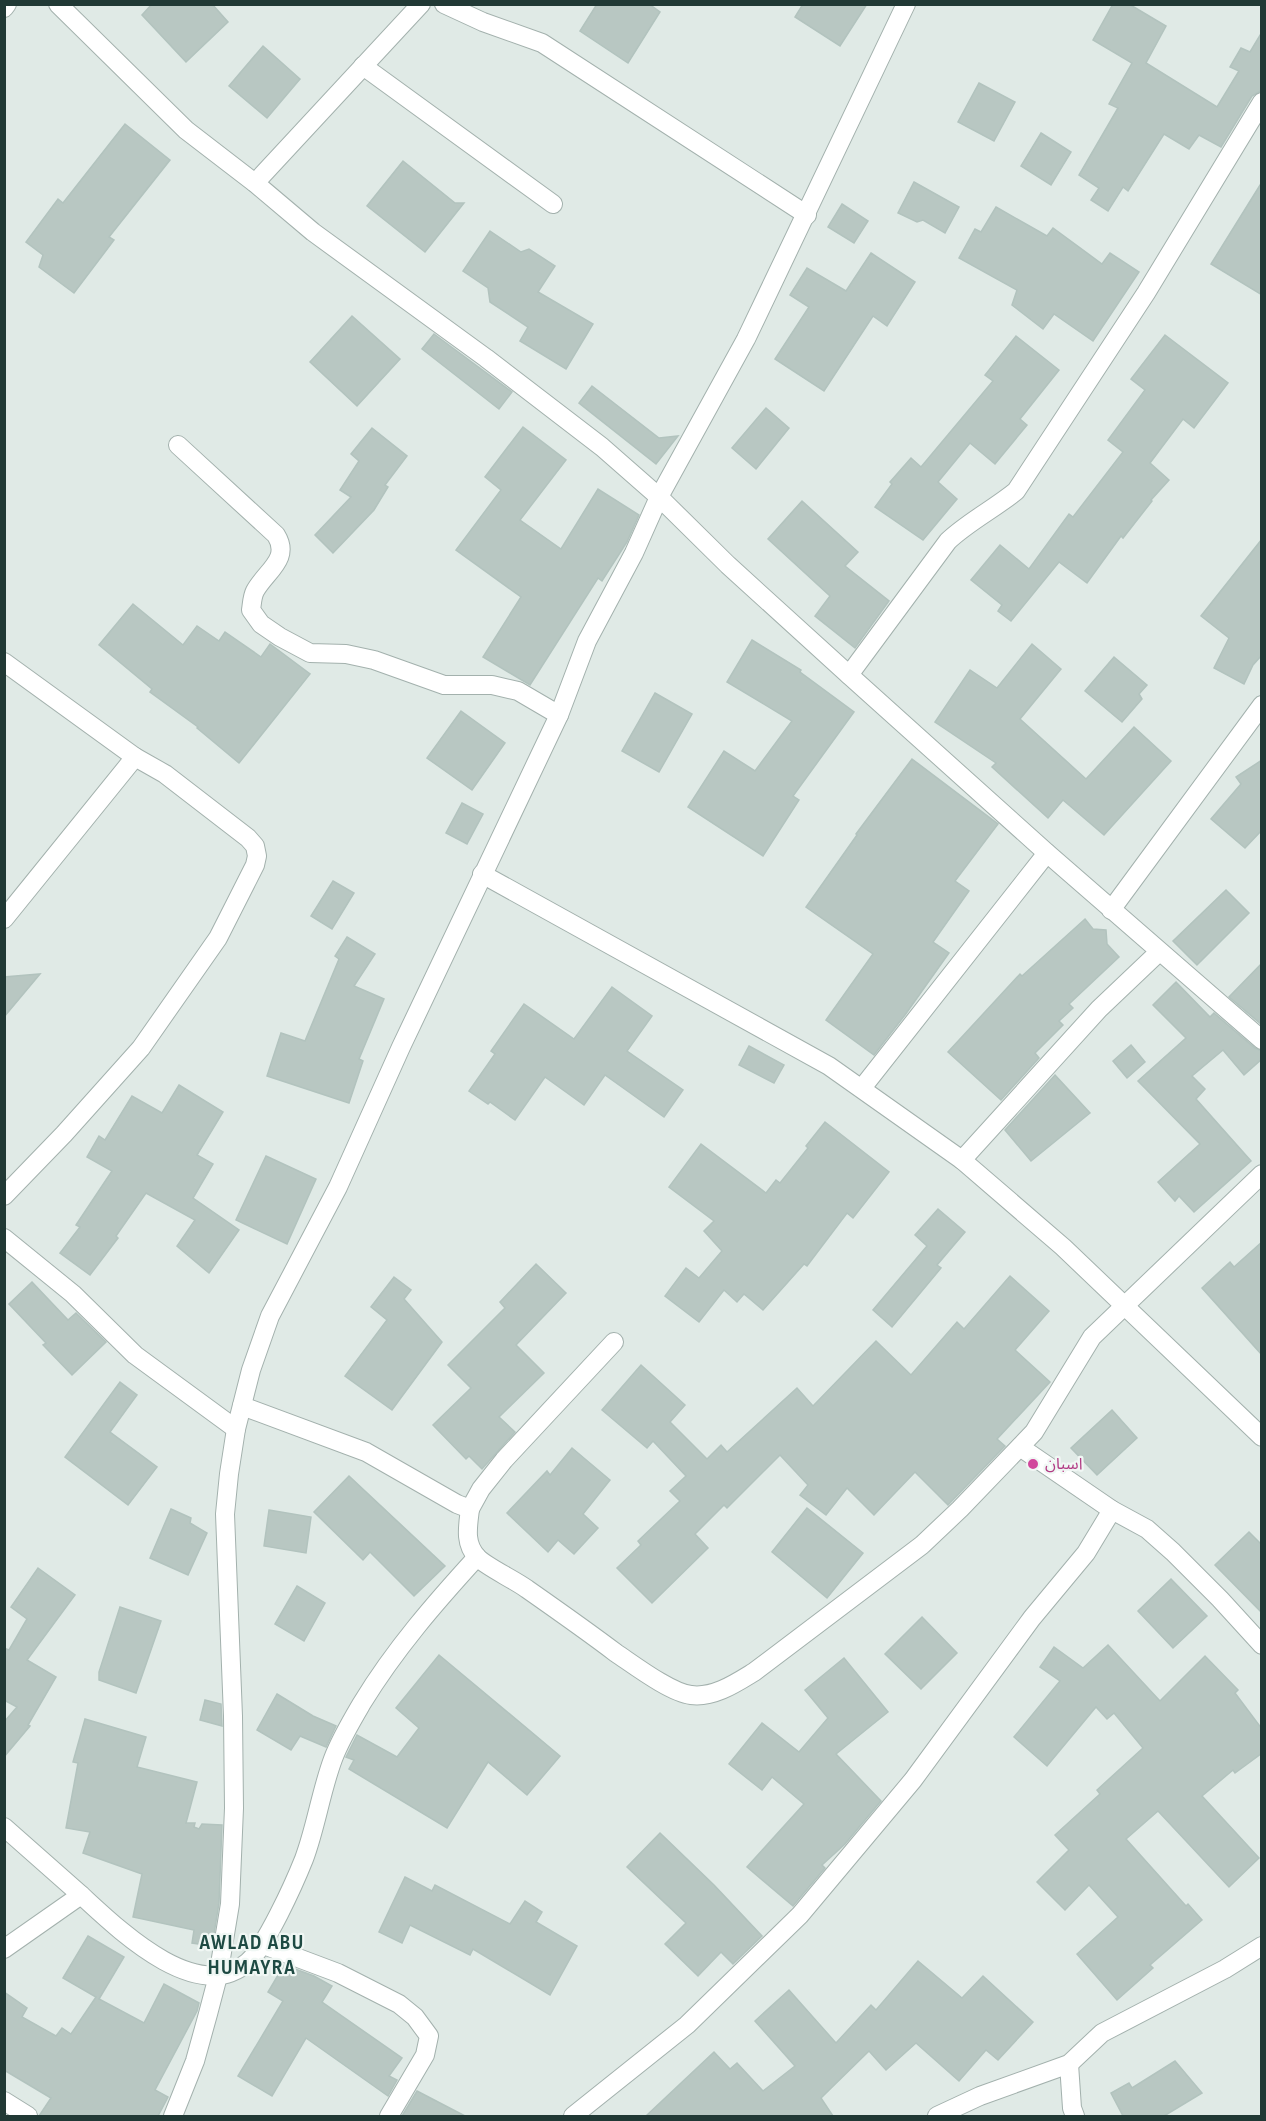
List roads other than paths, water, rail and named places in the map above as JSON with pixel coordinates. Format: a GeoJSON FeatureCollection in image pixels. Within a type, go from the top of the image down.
{"type":"FeatureCollection","features":[{"type":"Feature","properties":{"kind":"street"},"geometry":{"type":"LineString","coordinates":[[4,8],[8,4]]}},
{"type":"Feature","properties":{"kind":"street"},"geometry":{"type":"LineString","coordinates":[[58,4],[186,130],[314,232],[486,357],[602,447],[659,496],[728,565],[849,675],[1159,952],[1262,1040]]}},
{"type":"Feature","properties":{"kind":"street"},"geometry":{"type":"LineString","coordinates":[[255,183],[421,4]]}},
{"type":"Feature","properties":{"kind":"street"},"geometry":{"type":"LineString","coordinates":[[444,4],[483,22],[542,44],[807,215]]}},
{"type":"Feature","properties":{"kind":"street"},"geometry":{"type":"LineString","coordinates":[[173,2116],[195,2061],[218,1976],[230,1904],[233,1716],[225,1514],[236,1429],[250,1370],[270,1316],[338,1187],[482,874],[559,715],[588,641],[634,553],[659,496],[746,339],[906,4]]}},
{"type":"Feature","properties":{"kind":"street"},"geometry":{"type":"LineString","coordinates":[[363,66],[553,204]]}},
{"type":"Feature","properties":{"kind":"street"},"geometry":{"type":"LineString","coordinates":[[849,675],[948,541],[1016,491],[1146,293],[1262,102]]}},
{"type":"Feature","properties":{"kind":"street"},"geometry":{"type":"LineString","coordinates":[[178,445],[276,535],[281,544],[280,557],[254,593],[251,610],[261,624],[280,637],[310,652],[346,654],[374,660],[444,685],[492,685],[518,691],[559,715]]}},
{"type":"Feature","properties":{"kind":"street"},"geometry":{"type":"LineString","coordinates":[[4,662],[135,757],[165,774],[248,838],[255,846],[257,856],[255,865],[218,938],[141,1048],[64,1134],[4,1196]]}},
{"type":"Feature","properties":{"kind":"street"},"geometry":{"type":"LineString","coordinates":[[1112,910],[1262,705]]}},
{"type":"Feature","properties":{"kind":"street"},"geometry":{"type":"LineString","coordinates":[[4,919],[135,757]]}},
{"type":"Feature","properties":{"kind":"street"},"geometry":{"type":"LineString","coordinates":[[862,1088],[1047,853]]}},
{"type":"Feature","properties":{"kind":"street"},"geometry":{"type":"LineString","coordinates":[[482,874],[829,1066],[962,1160],[1063,1246],[1262,1437]]}},
{"type":"Feature","properties":{"kind":"street"},"geometry":{"type":"LineString","coordinates":[[962,1160],[1099,1009],[1159,952]]}},
{"type":"Feature","properties":{"kind":"street"},"geometry":{"type":"LineString","coordinates":[[614,1342],[504,1460],[470,1509],[466,1532],[477,1557],[525,1587],[660,1683],[690,1696],[712,1694],[732,1686],[754,1672],[922,1545],[960,1509],[1034,1431],[1092,1337],[1262,1174]]}},
{"type":"Feature","properties":{"kind":"street"},"geometry":{"type":"LineString","coordinates":[[4,1238],[73,1294],[135,1355],[236,1429]]}},
{"type":"Feature","properties":{"kind":"street"},"geometry":{"type":"LineString","coordinates":[[242,1406],[366,1452],[457,1504],[470,1509]]}},
{"type":"Feature","properties":{"kind":"street"},"geometry":{"type":"LineString","coordinates":[[1020,1447],[1112,1510],[1147,1529],[1220,1599],[1262,1645]]}},
{"type":"Feature","properties":{"kind":"street"},"geometry":{"type":"LineString","coordinates":[[573,2116],[687,2025],[800,1915],[913,1780],[1032,1618],[1086,1553],[1112,1510]]}},
{"type":"Feature","properties":{"kind":"street"},"geometry":{"type":"LineString","coordinates":[[4,1827],[126,1936],[166,1962],[190,1972],[218,1976],[248,1962],[283,1905],[304,1858],[333,1758],[354,1716],[384,1667],[405,1639],[442,1594],[477,1557]]}},
{"type":"Feature","properties":{"kind":"street"},"geometry":{"type":"LineString","coordinates":[[4,1949],[81,1895]]}},
{"type":"Feature","properties":{"kind":"street"},"geometry":{"type":"LineString","coordinates":[[261,1944],[338,1973],[399,2004],[415,2017],[429,2036],[425,2055],[389,2116]]}},
{"type":"Feature","properties":{"kind":"street"},"geometry":{"type":"LineString","coordinates":[[937,2116],[980,2096],[1069,2064],[1102,2032],[1225,1968],[1262,1946]]}},
{"type":"Feature","properties":{"kind":"street"},"geometry":{"type":"LineString","coordinates":[[1069,2064],[1072,2108],[1076,2116]]}},
{"type":"Feature","properties":{"kind":"street"},"geometry":{"type":"LineString","coordinates":[[4,2101],[28,2116]]}},
{"type":"Feature","properties":{"kind":"place","name":"اسبان"},"geometry":{"type":"Point","coordinates":[1033,1464]}},
{"type":"Feature","properties":{"kind":"district","name":"AWLAD ABU HUMAYRA"},"geometry":{"type":"Point","coordinates":[252,1955]}}]}
